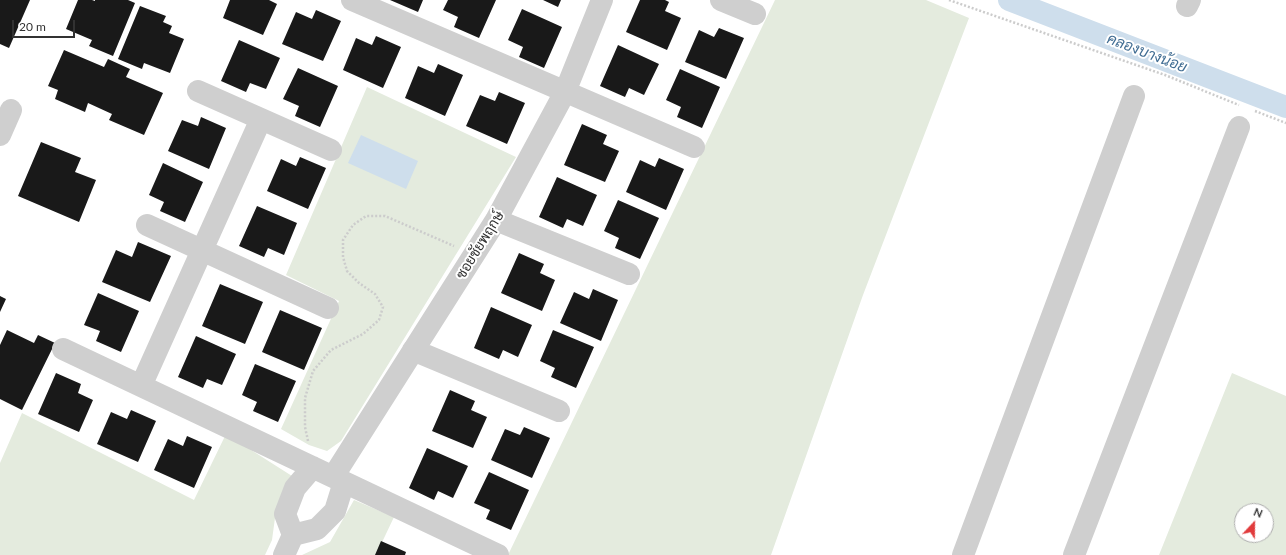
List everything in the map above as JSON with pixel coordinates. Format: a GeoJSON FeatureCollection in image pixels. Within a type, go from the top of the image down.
{"type":"FeatureCollection","features":[{"type":"Feature","properties":{"kind":"street"},"geometry":{"type":"LineString","coordinates":[[352,0],[694,147]]}},
{"type":"Feature","properties":{"kind":"street","name":"ซอยชัยพฤกษ์"},"geometry":{"type":"LineString","coordinates":[[293,535],[317,529],[335,511],[339,479],[414,350],[496,220],[565,92],[602,0]]}},
{"type":"Feature","properties":{"kind":"street"},"geometry":{"type":"LineString","coordinates":[[722,0],[755,14]]}},
{"type":"Feature","properties":{"kind":"street"},"geometry":{"type":"LineString","coordinates":[[198,91],[331,150]]}},
{"type":"Feature","properties":{"kind":"street"},"geometry":{"type":"LineString","coordinates":[[963,555],[1134,96]]}},
{"type":"Feature","properties":{"kind":"street"},"geometry":{"type":"LineString","coordinates":[[0,135],[11,110]]}},
{"type":"Feature","properties":{"kind":"street"},"geometry":{"type":"LineString","coordinates":[[1074,555],[1244,114]]}},
{"type":"Feature","properties":{"kind":"street"},"geometry":{"type":"LineString","coordinates":[[141,386],[261,119]]}},
{"type":"Feature","properties":{"kind":"street"},"geometry":{"type":"LineString","coordinates":[[496,220],[629,274]]}},
{"type":"Feature","properties":{"kind":"street"},"geometry":{"type":"LineString","coordinates":[[147,225],[328,308]]}},
{"type":"Feature","properties":{"kind":"street"},"geometry":{"type":"LineString","coordinates":[[63,349],[498,555]]}},
{"type":"Feature","properties":{"kind":"street"},"geometry":{"type":"LineString","coordinates":[[414,350],[559,411]]}},
{"type":"Feature","properties":{"kind":"street"},"geometry":{"type":"LineString","coordinates":[[284,555],[293,535],[285,514],[295,488],[313,467]]}},
{"type":"Feature","properties":{"kind":"path"},"geometry":{"type":"LineString","coordinates":[[949,0],[1165,75],[1244,114],[1286,123]]}},
{"type":"Feature","properties":{"kind":"path"},"geometry":{"type":"LineString","coordinates":[[313,467],[305,427],[305,398],[314,371],[332,350],[362,334],[379,320],[383,307],[376,294],[359,283],[347,271],[343,257],[344,240],[353,225],[366,216],[385,216],[475,254]]}},
{"type":"Feature","properties":{"kind":"shaded area"},"geometry":{"type":"Polygon","coordinates":[[[775,0],[926,0],[969,18],[863,295],[771,555],[508,555],[775,0]]]}},
{"type":"Feature","properties":{"kind":"shaded area"},"geometry":{"type":"Polygon","coordinates":[[[367,87],[516,157],[341,441],[327,451],[309,445],[281,429],[339,301],[286,275],[367,87]]]}},
{"type":"Feature","properties":{"kind":"shaded area"},"geometry":{"type":"Polygon","coordinates":[[[1232,373],[1286,396],[1286,555],[1159,555],[1232,373]]]}},
{"type":"Feature","properties":{"kind":"shaded area"},"geometry":{"type":"Polygon","coordinates":[[[22,413],[194,500],[226,434],[292,476],[275,518],[272,540],[265,555],[0,555],[0,463],[22,413]]]}},
{"type":"Feature","properties":{"kind":"shaded area"},"geometry":{"type":"Polygon","coordinates":[[[354,500],[394,517],[376,555],[302,555],[330,542],[354,500]]]}},
{"type":"Feature","properties":{"kind":"water"},"geometry":{"type":"Polygon","coordinates":[[[361,135],[418,161],[406,189],[348,163],[361,135]]]}},
{"type":"Feature","properties":{"kind":"building"},"geometry":{"type":"Polygon","coordinates":[[[0,0],[30,0],[9,48],[0,44],[0,0]]]}},
{"type":"Feature","properties":{"kind":"building"},"geometry":{"type":"Polygon","coordinates":[[[78,0],[128,0],[135,3],[113,56],[89,46],[92,40],[66,29],[78,0]]]}},
{"type":"Feature","properties":{"kind":"building"},"geometry":{"type":"Polygon","coordinates":[[[230,0],[269,0],[277,4],[263,35],[223,18],[230,0]]]}},
{"type":"Feature","properties":{"kind":"building"},"geometry":{"type":"Polygon","coordinates":[[[390,0],[423,0],[418,12],[390,0]]]}},
{"type":"Feature","properties":{"kind":"building"},"geometry":{"type":"Polygon","coordinates":[[[448,0],[496,0],[479,38],[454,27],[458,17],[443,10],[448,0]]]}},
{"type":"Feature","properties":{"kind":"building"},"geometry":{"type":"Polygon","coordinates":[[[543,0],[561,0],[558,7],[543,0]]]}},
{"type":"Feature","properties":{"kind":"building"},"geometry":{"type":"Polygon","coordinates":[[[640,0],[665,0],[669,2],[665,11],[681,18],[667,50],[626,32],[640,0]]]}},
{"type":"Feature","properties":{"kind":"building"},"geometry":{"type":"Polygon","coordinates":[[[140,6],[166,16],[163,22],[172,26],[169,33],[184,39],[170,73],[144,63],[142,69],[118,59],[140,6]]]}},
{"type":"Feature","properties":{"kind":"building"},"geometry":{"type":"Polygon","coordinates":[[[522,9],[562,27],[544,68],[519,57],[523,47],[508,40],[522,9]]]}},
{"type":"Feature","properties":{"kind":"building"},"geometry":{"type":"Polygon","coordinates":[[[316,10],[341,21],[323,61],[282,44],[296,12],[312,19],[316,10]]]}},
{"type":"Feature","properties":{"kind":"building"},"geometry":{"type":"Polygon","coordinates":[[[719,28],[744,38],[726,79],[685,62],[699,30],[714,37],[719,28]]]}},
{"type":"Feature","properties":{"kind":"building"},"geometry":{"type":"Polygon","coordinates":[[[376,36],[401,47],[383,88],[343,70],[356,38],[372,45],[376,36]]]}},
{"type":"Feature","properties":{"kind":"building"},"geometry":{"type":"Polygon","coordinates":[[[239,40],[280,58],[266,89],[250,83],[246,92],[221,81],[239,40]]]}},
{"type":"Feature","properties":{"kind":"building"},"geometry":{"type":"Polygon","coordinates":[[[618,45],[659,64],[644,95],[629,88],[625,97],[600,86],[618,45]]]}},
{"type":"Feature","properties":{"kind":"building"},"geometry":{"type":"Polygon","coordinates":[[[64,50],[104,67],[108,59],[130,69],[126,77],[163,93],[144,135],[109,120],[112,114],[88,103],[85,112],[55,99],[58,90],[48,86],[64,50]]]}},
{"type":"Feature","properties":{"kind":"building"},"geometry":{"type":"Polygon","coordinates":[[[438,64],[463,75],[445,116],[405,98],[418,66],[434,73],[438,64]]]}},
{"type":"Feature","properties":{"kind":"building"},"geometry":{"type":"Polygon","coordinates":[[[298,68],[338,86],[320,127],[295,116],[299,106],[283,99],[298,68]]]}},
{"type":"Feature","properties":{"kind":"building"},"geometry":{"type":"Polygon","coordinates":[[[680,69],[720,87],[702,128],[677,117],[681,107],[666,100],[680,69]]]}},
{"type":"Feature","properties":{"kind":"building"},"geometry":{"type":"Polygon","coordinates":[[[499,92],[525,103],[507,144],[466,126],[480,95],[495,101],[499,92]]]}},
{"type":"Feature","properties":{"kind":"building"},"geometry":{"type":"Polygon","coordinates":[[[201,117],[226,128],[209,169],[168,151],[182,120],[198,126],[201,117]]]}},
{"type":"Feature","properties":{"kind":"building"},"geometry":{"type":"Polygon","coordinates":[[[582,124],[607,135],[603,144],[619,151],[605,182],[564,165],[582,124]]]}},
{"type":"Feature","properties":{"kind":"building"},"geometry":{"type":"Polygon","coordinates":[[[41,142],[81,158],[75,172],[96,180],[79,222],[18,196],[41,142]]]}},
{"type":"Feature","properties":{"kind":"building"},"geometry":{"type":"Polygon","coordinates":[[[300,157],[326,168],[308,209],[267,191],[281,159],[296,166],[300,157]]]}},
{"type":"Feature","properties":{"kind":"building"},"geometry":{"type":"Polygon","coordinates":[[[659,158],[684,169],[666,210],[626,192],[640,160],[655,167],[659,158]]]}},
{"type":"Feature","properties":{"kind":"building"},"geometry":{"type":"Polygon","coordinates":[[[163,163],[203,182],[185,222],[160,211],[164,202],[149,195],[163,163]]]}},
{"type":"Feature","properties":{"kind":"building"},"geometry":{"type":"Polygon","coordinates":[[[557,177],[597,195],[583,226],[567,219],[563,228],[539,217],[557,177]]]}},
{"type":"Feature","properties":{"kind":"building"},"geometry":{"type":"Polygon","coordinates":[[[618,200],[659,218],[640,259],[615,248],[619,238],[604,231],[618,200]]]}},
{"type":"Feature","properties":{"kind":"building"},"geometry":{"type":"Polygon","coordinates":[[[257,206],[297,223],[284,255],[268,248],[264,257],[239,246],[257,206]]]}},
{"type":"Feature","properties":{"kind":"building"},"geometry":{"type":"Polygon","coordinates":[[[138,242],[171,256],[150,302],[102,282],[116,250],[132,257],[138,242]]]}},
{"type":"Feature","properties":{"kind":"building"},"geometry":{"type":"Polygon","coordinates":[[[519,253],[544,264],[540,273],[555,280],[542,311],[501,293],[519,253]]]}},
{"type":"Feature","properties":{"kind":"building"},"geometry":{"type":"Polygon","coordinates":[[[220,284],[263,302],[245,344],[202,326],[220,284]]]}},
{"type":"Feature","properties":{"kind":"building"},"geometry":{"type":"Polygon","coordinates":[[[593,289],[618,300],[601,341],[560,323],[574,292],[589,299],[593,289]]]}},
{"type":"Feature","properties":{"kind":"building"},"geometry":{"type":"Polygon","coordinates":[[[98,293],[139,311],[121,352],[96,341],[100,331],[84,325],[98,293]]]}},
{"type":"Feature","properties":{"kind":"building"},"geometry":{"type":"Polygon","coordinates":[[[0,296],[6,299],[0,312],[0,296]]]}},
{"type":"Feature","properties":{"kind":"building"},"geometry":{"type":"Polygon","coordinates":[[[491,307],[532,325],[518,357],[503,350],[499,359],[474,348],[491,307]]]}},
{"type":"Feature","properties":{"kind":"building"},"geometry":{"type":"Polygon","coordinates":[[[280,310],[322,328],[304,370],[262,352],[280,310]]]}},
{"type":"Feature","properties":{"kind":"building"},"geometry":{"type":"Polygon","coordinates":[[[7,330],[34,343],[38,335],[55,343],[22,410],[0,399],[0,345],[7,330]]]}},
{"type":"Feature","properties":{"kind":"building"},"geometry":{"type":"Polygon","coordinates":[[[553,330],[594,347],[576,388],[551,377],[555,368],[540,361],[553,330]]]}},
{"type":"Feature","properties":{"kind":"building"},"geometry":{"type":"Polygon","coordinates":[[[196,336],[236,354],[222,385],[207,379],[203,388],[178,377],[196,336]]]}},
{"type":"Feature","properties":{"kind":"building"},"geometry":{"type":"Polygon","coordinates":[[[255,364],[296,381],[278,422],[253,411],[257,402],[242,395],[255,364]]]}},
{"type":"Feature","properties":{"kind":"building"},"geometry":{"type":"Polygon","coordinates":[[[56,373],[81,384],[78,393],[93,400],[79,432],[38,414],[56,373]]]}},
{"type":"Feature","properties":{"kind":"building"},"geometry":{"type":"Polygon","coordinates":[[[450,390],[475,401],[471,410],[487,417],[473,448],[432,431],[450,390]]]}},
{"type":"Feature","properties":{"kind":"building"},"geometry":{"type":"Polygon","coordinates":[[[131,410],[156,421],[138,462],[97,444],[111,412],[127,419],[131,410]]]}},
{"type":"Feature","properties":{"kind":"building"},"geometry":{"type":"Polygon","coordinates":[[[524,427],[550,438],[532,478],[491,460],[505,429],[520,435],[524,427]]]}},
{"type":"Feature","properties":{"kind":"building"},"geometry":{"type":"Polygon","coordinates":[[[187,436],[212,447],[194,488],[154,470],[168,439],[183,446],[187,436]]]}},
{"type":"Feature","properties":{"kind":"building"},"geometry":{"type":"Polygon","coordinates":[[[427,448],[468,466],[453,498],[438,491],[434,500],[409,488],[427,448]]]}},
{"type":"Feature","properties":{"kind":"building"},"geometry":{"type":"Polygon","coordinates":[[[489,472],[529,490],[511,530],[486,519],[490,510],[474,503],[489,472]]]}},
{"type":"Feature","properties":{"kind":"building"},"geometry":{"type":"Polygon","coordinates":[[[381,541],[406,552],[405,555],[375,555],[381,541]]]}},
{"type":"Feature","properties":{"kind":"waterway","name":"คลองบางน้อย"},"geometry":{"type":"LineString","coordinates":[[1009,0],[1286,107]]}}]}
